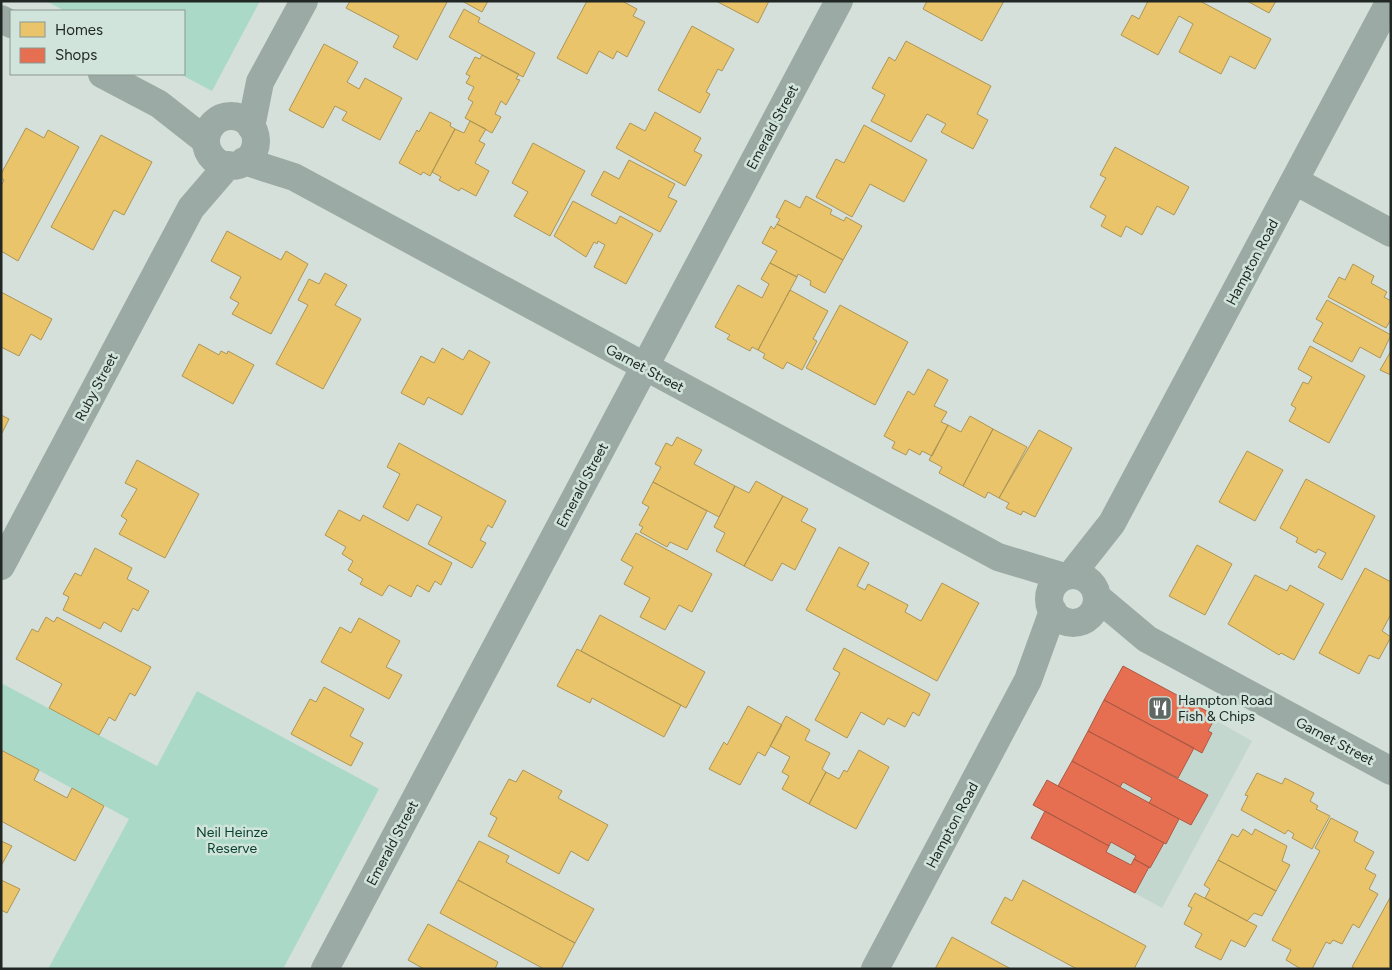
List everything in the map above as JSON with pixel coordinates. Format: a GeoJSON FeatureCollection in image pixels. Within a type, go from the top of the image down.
{"type":"FeatureCollection","features":[{"type":"Feature","properties":{"kind":"street","name":"Ruby Street"},"geometry":{"type":"LineString","coordinates":[[1,566],[304,1]]}},
{"type":"Feature","properties":{"kind":"street","name":"Emerald Street"},"geometry":{"type":"LineString","coordinates":[[325,969],[839,1]]}},
{"type":"Feature","properties":{"kind":"street","name":"Hampton Road"},"geometry":{"type":"LineString","coordinates":[[875,969],[1390,1]]}},
{"type":"Feature","properties":{"kind":"street","name":"Garnet Street"},"geometry":{"type":"LineString","coordinates":[[104,75],[230,140],[294,177],[1391,771]]}},
{"type":"Feature","properties":{"kind":"street"},"geometry":{"type":"LineString","coordinates":[[1295,181],[1391,233]]}},
{"type":"Feature","properties":{"kind":"shaded area"},"geometry":{"type":"Polygon","coordinates":[[[1123,668],[1252,741],[1162,908],[1032,837],[1123,668]]]}},
{"type":"Feature","properties":{"kind":"green space"},"geometry":{"type":"Polygon","coordinates":[[[46,1],[260,1],[212,91],[182,75],[185,75],[185,10],[63,10],[46,1]]]}},
{"type":"Feature","properties":{"kind":"green space","name":"Neil Heinze Reserve"},"geometry":{"type":"Polygon","coordinates":[[[1,683],[157,766],[197,691],[379,789],[283,969],[48,969],[129,819],[1,750],[1,683]]]}},
{"type":"Feature","properties":{"kind":"building: Homes"},"geometry":{"type":"Polygon","coordinates":[[[350,1],[447,2],[417,60],[393,47],[399,36],[346,8],[350,1]]]}},
{"type":"Feature","properties":{"kind":"building: Homes"},"geometry":{"type":"Polygon","coordinates":[[[462,1],[488,1],[482,12],[462,1]]]}},
{"type":"Feature","properties":{"kind":"building: Homes"},"geometry":{"type":"Polygon","coordinates":[[[587,1],[622,1],[637,9],[633,16],[645,22],[627,57],[617,51],[613,59],[599,51],[587,74],[557,58],[587,1]]]}},
{"type":"Feature","properties":{"kind":"building: Homes"},"geometry":{"type":"Polygon","coordinates":[[[716,1],[769,1],[758,23],[716,1]]]}},
{"type":"Feature","properties":{"kind":"building: Homes"},"geometry":{"type":"Polygon","coordinates":[[[927,1],[1004,1],[982,41],[923,9],[927,1]]]}},
{"type":"Feature","properties":{"kind":"building: Homes"},"geometry":{"type":"Polygon","coordinates":[[[1148,1],[1200,1],[1271,39],[1255,69],[1230,56],[1221,74],[1179,52],[1193,24],[1179,16],[1158,55],[1121,35],[1132,15],[1139,19],[1148,1]]]}},
{"type":"Feature","properties":{"kind":"building: Homes"},"geometry":{"type":"Polygon","coordinates":[[[1247,1],[1276,1],[1269,13],[1247,1]]]}},
{"type":"Feature","properties":{"kind":"building: Homes"},"geometry":{"type":"Polygon","coordinates":[[[464,9],[480,18],[478,22],[535,53],[523,77],[449,37],[464,9]]]}},
{"type":"Feature","properties":{"kind":"building: Homes"},"geometry":{"type":"Polygon","coordinates":[[[692,26],[734,49],[722,71],[718,69],[706,92],[710,94],[700,113],[658,90],[692,26]]]}},
{"type":"Feature","properties":{"kind":"building: Homes"},"geometry":{"type":"Polygon","coordinates":[[[906,41],[991,86],[977,114],[988,120],[973,149],[941,132],[946,124],[927,114],[911,142],[871,121],[885,95],[872,88],[889,57],[895,61],[906,41]]]}},
{"type":"Feature","properties":{"kind":"building: Homes"},"geometry":{"type":"Polygon","coordinates":[[[324,44],[358,62],[347,82],[359,89],[365,78],[402,98],[380,140],[342,120],[347,112],[335,106],[323,128],[289,110],[324,44]]]}},
{"type":"Feature","properties":{"kind":"building: Homes"},"geometry":{"type":"Polygon","coordinates":[[[482,55],[519,74],[516,79],[520,80],[506,105],[501,101],[495,114],[501,117],[492,133],[465,118],[473,102],[468,99],[474,87],[466,83],[470,76],[466,74],[475,57],[480,59],[482,55]]]}},
{"type":"Feature","properties":{"kind":"building: Homes"},"geometry":{"type":"Polygon","coordinates":[[[430,112],[451,123],[450,126],[455,129],[430,176],[423,172],[421,175],[399,163],[417,130],[419,132],[430,112]]]}},
{"type":"Feature","properties":{"kind":"building: Homes"},"geometry":{"type":"Polygon","coordinates":[[[655,112],[701,138],[694,151],[702,155],[685,186],[616,148],[630,123],[645,131],[655,112]]]}},
{"type":"Feature","properties":{"kind":"building: Homes"},"geometry":{"type":"Polygon","coordinates":[[[470,121],[486,129],[479,141],[485,144],[475,163],[489,171],[476,196],[461,188],[459,191],[439,180],[441,177],[432,172],[455,129],[464,133],[470,121]]]}},
{"type":"Feature","properties":{"kind":"building: Homes"},"geometry":{"type":"Polygon","coordinates":[[[864,125],[927,160],[904,202],[870,184],[852,217],[816,197],[836,159],[844,163],[864,125]]]}},
{"type":"Feature","properties":{"kind":"building: Homes"},"geometry":{"type":"Polygon","coordinates":[[[26,128],[44,138],[48,130],[79,147],[18,261],[1,251],[1,186],[4,180],[1,178],[1,174],[26,128]]]}},
{"type":"Feature","properties":{"kind":"building: Homes"},"geometry":{"type":"Polygon","coordinates":[[[101,135],[152,162],[124,215],[114,210],[93,250],[51,227],[101,135]]]}},
{"type":"Feature","properties":{"kind":"building: Homes"},"geometry":{"type":"Polygon","coordinates":[[[533,143],[585,171],[550,236],[514,216],[528,192],[512,183],[533,143]]]}},
{"type":"Feature","properties":{"kind":"building: Homes"},"geometry":{"type":"Polygon","coordinates":[[[1115,147],[1189,187],[1174,215],[1157,206],[1142,235],[1126,226],[1121,237],[1101,226],[1106,216],[1090,207],[1106,178],[1100,175],[1115,147]]]}},
{"type":"Feature","properties":{"kind":"building: Homes"},"geometry":{"type":"Polygon","coordinates":[[[629,160],[675,184],[668,197],[677,201],[660,232],[591,195],[604,171],[619,179],[629,160]]]}},
{"type":"Feature","properties":{"kind":"building: Homes"},"geometry":{"type":"Polygon","coordinates":[[[806,196],[832,210],[830,214],[844,221],[846,217],[862,226],[843,260],[777,224],[780,219],[776,217],[785,200],[800,208],[806,196]]]}},
{"type":"Feature","properties":{"kind":"building: Homes"},"geometry":{"type":"Polygon","coordinates":[[[573,201],[616,224],[620,216],[653,234],[626,284],[594,267],[605,245],[598,241],[597,244],[594,242],[586,257],[554,236],[573,201]]]}},
{"type":"Feature","properties":{"kind":"building: Homes"},"geometry":{"type":"Polygon","coordinates":[[[777,224],[843,260],[825,293],[810,285],[811,281],[798,274],[797,277],[770,263],[777,251],[762,243],[771,226],[774,229],[777,224]]]}},
{"type":"Feature","properties":{"kind":"building: Homes"},"geometry":{"type":"Polygon","coordinates":[[[227,231],[281,260],[286,251],[308,264],[271,334],[232,314],[239,303],[230,298],[241,277],[211,261],[227,231]]]}},
{"type":"Feature","properties":{"kind":"building: Homes"},"geometry":{"type":"Polygon","coordinates":[[[770,263],[797,277],[758,350],[752,347],[750,351],[727,339],[730,335],[715,327],[738,285],[762,298],[769,284],[761,279],[770,263]]]}},
{"type":"Feature","properties":{"kind":"building: Homes"},"geometry":{"type":"Polygon","coordinates":[[[1353,264],[1374,276],[1371,283],[1387,292],[1384,297],[1391,301],[1391,319],[1386,328],[1328,297],[1339,277],[1345,280],[1353,264]]]}},
{"type":"Feature","properties":{"kind":"building: Homes"},"geometry":{"type":"Polygon","coordinates":[[[325,273],[347,285],[335,305],[361,319],[323,389],[276,364],[308,305],[298,300],[309,279],[319,284],[325,273]]]}},
{"type":"Feature","properties":{"kind":"building: Homes"},"geometry":{"type":"Polygon","coordinates":[[[790,290],[828,311],[813,339],[817,341],[802,370],[787,362],[783,369],[763,358],[765,354],[758,350],[790,290]]]}},
{"type":"Feature","properties":{"kind":"building: Homes"},"geometry":{"type":"Polygon","coordinates":[[[1,292],[52,319],[41,340],[31,334],[19,356],[1,347],[1,292]]]}},
{"type":"Feature","properties":{"kind":"building: Homes"},"geometry":{"type":"Polygon","coordinates":[[[1327,300],[1391,335],[1380,358],[1360,347],[1352,362],[1313,341],[1323,323],[1316,319],[1327,300]]]}},
{"type":"Feature","properties":{"kind":"building: Homes"},"geometry":{"type":"Polygon","coordinates":[[[840,305],[908,342],[875,405],[806,368],[840,305]]]}},
{"type":"Feature","properties":{"kind":"building: Homes"},"geometry":{"type":"Polygon","coordinates":[[[199,344],[219,355],[221,351],[227,354],[228,351],[254,365],[233,404],[182,376],[199,344]]]}},
{"type":"Feature","properties":{"kind":"building: Homes"},"geometry":{"type":"Polygon","coordinates":[[[1310,346],[1365,376],[1329,443],[1289,421],[1296,408],[1291,405],[1303,382],[1308,384],[1312,377],[1298,369],[1310,346]]]}},
{"type":"Feature","properties":{"kind":"building: Homes"},"geometry":{"type":"Polygon","coordinates":[[[442,348],[463,360],[469,350],[490,362],[462,415],[428,397],[424,405],[401,393],[421,356],[434,363],[442,348]]]}},
{"type":"Feature","properties":{"kind":"building: Homes"},"geometry":{"type":"Polygon","coordinates":[[[1391,351],[1391,375],[1380,370],[1391,351]]]}},
{"type":"Feature","properties":{"kind":"building: Homes"},"geometry":{"type":"Polygon","coordinates":[[[928,369],[948,380],[934,406],[947,412],[941,422],[948,425],[932,456],[922,451],[920,455],[909,449],[906,455],[892,448],[895,442],[884,436],[908,391],[914,395],[928,369]]]}},
{"type":"Feature","properties":{"kind":"building: Homes"},"geometry":{"type":"Polygon","coordinates":[[[1,415],[9,419],[2,433],[1,433],[1,415]]]}},
{"type":"Feature","properties":{"kind":"building: Homes"},"geometry":{"type":"Polygon","coordinates":[[[970,416],[993,429],[963,486],[939,473],[942,467],[929,460],[948,425],[961,432],[970,416]]]}},
{"type":"Feature","properties":{"kind":"building: Homes"},"geometry":{"type":"Polygon","coordinates":[[[993,429],[1027,447],[999,498],[988,492],[985,498],[963,486],[993,429]]]}},
{"type":"Feature","properties":{"kind":"building: Homes"},"geometry":{"type":"Polygon","coordinates":[[[1039,430],[1072,448],[1035,517],[1023,511],[1021,515],[1006,508],[1009,503],[999,498],[1039,430]]]}},
{"type":"Feature","properties":{"kind":"building: Homes"},"geometry":{"type":"Polygon","coordinates":[[[677,437],[702,450],[694,464],[735,486],[719,517],[653,482],[661,467],[655,464],[666,443],[672,446],[677,437]]]}},
{"type":"Feature","properties":{"kind":"building: Homes"},"geometry":{"type":"Polygon","coordinates":[[[399,443],[506,501],[492,528],[488,525],[480,540],[486,543],[472,568],[428,544],[442,517],[417,504],[408,521],[383,507],[400,474],[387,467],[399,443]]]}},
{"type":"Feature","properties":{"kind":"building: Homes"},"geometry":{"type":"Polygon","coordinates":[[[1247,451],[1283,470],[1255,521],[1219,502],[1247,451]]]}},
{"type":"Feature","properties":{"kind":"building: Homes"},"geometry":{"type":"Polygon","coordinates":[[[137,460],[199,494],[165,558],[119,534],[127,520],[121,516],[137,489],[125,483],[137,460]]]}},
{"type":"Feature","properties":{"kind":"building: Homes"},"geometry":{"type":"Polygon","coordinates":[[[1306,479],[1375,516],[1342,580],[1318,567],[1326,553],[1318,549],[1316,553],[1296,542],[1298,538],[1280,528],[1306,479]]]}},
{"type":"Feature","properties":{"kind":"building: Homes"},"geometry":{"type":"Polygon","coordinates":[[[756,481],[783,496],[744,566],[716,551],[725,533],[714,527],[735,486],[749,493],[756,481]]]}},
{"type":"Feature","properties":{"kind":"building: Homes"},"geometry":{"type":"Polygon","coordinates":[[[653,482],[707,511],[687,550],[670,542],[667,547],[640,532],[643,527],[639,525],[649,507],[642,503],[653,482]]]}},
{"type":"Feature","properties":{"kind":"building: Homes"},"geometry":{"type":"Polygon","coordinates":[[[783,496],[808,509],[801,521],[816,529],[795,570],[782,563],[772,581],[744,566],[783,496]]]}},
{"type":"Feature","properties":{"kind":"building: Homes"},"geometry":{"type":"Polygon","coordinates":[[[339,510],[360,521],[363,515],[452,563],[441,585],[435,581],[429,592],[417,585],[411,597],[389,585],[382,596],[360,584],[363,579],[348,570],[353,561],[342,554],[346,547],[325,535],[339,510]]]}},
{"type":"Feature","properties":{"kind":"building: Homes"},"geometry":{"type":"Polygon","coordinates":[[[636,533],[712,574],[692,612],[679,605],[665,630],[640,617],[650,598],[624,584],[633,567],[621,560],[636,533]]]}},
{"type":"Feature","properties":{"kind":"building: Homes"},"geometry":{"type":"Polygon","coordinates":[[[1197,545],[1232,564],[1205,615],[1169,596],[1197,545]]]}},
{"type":"Feature","properties":{"kind":"building: Homes"},"geometry":{"type":"Polygon","coordinates":[[[839,547],[869,563],[857,586],[865,590],[868,584],[908,605],[905,612],[921,621],[942,583],[979,603],[937,681],[806,610],[839,547]]]}},
{"type":"Feature","properties":{"kind":"building: Homes"},"geometry":{"type":"Polygon","coordinates":[[[95,548],[132,568],[127,579],[149,591],[138,611],[133,608],[121,632],[104,622],[100,629],[63,610],[69,597],[63,594],[75,573],[81,576],[95,548]]]}},
{"type":"Feature","properties":{"kind":"building: Homes"},"geometry":{"type":"Polygon","coordinates":[[[1365,568],[1391,582],[1391,614],[1382,631],[1391,637],[1379,659],[1369,655],[1359,674],[1319,653],[1365,568]]]}},
{"type":"Feature","properties":{"kind":"building: Homes"},"geometry":{"type":"Polygon","coordinates":[[[1255,575],[1287,591],[1290,585],[1324,604],[1294,660],[1281,653],[1279,655],[1228,624],[1255,575]]]}},
{"type":"Feature","properties":{"kind":"building: Homes"},"geometry":{"type":"Polygon","coordinates":[[[600,615],[705,672],[686,708],[581,651],[600,615]]]}},
{"type":"Feature","properties":{"kind":"building: Homes"},"geometry":{"type":"Polygon","coordinates":[[[46,617],[54,622],[57,617],[151,667],[135,696],[130,693],[115,721],[109,717],[99,735],[49,708],[62,684],[16,659],[32,629],[38,632],[46,617]]]}},
{"type":"Feature","properties":{"kind":"building: Homes"},"geometry":{"type":"Polygon","coordinates":[[[359,618],[400,641],[386,667],[402,675],[389,699],[321,662],[340,627],[351,633],[359,618]]]}},
{"type":"Feature","properties":{"kind":"building: Homes"},"geometry":{"type":"Polygon","coordinates":[[[844,648],[930,694],[919,716],[913,712],[905,727],[888,718],[884,725],[861,712],[847,738],[815,720],[840,673],[833,669],[844,648]]]}},
{"type":"Feature","properties":{"kind":"building: Homes"},"geometry":{"type":"Polygon","coordinates":[[[577,649],[681,705],[664,737],[592,698],[590,703],[557,686],[577,649]]]}},
{"type":"Feature","properties":{"kind":"building: Homes"},"geometry":{"type":"Polygon","coordinates":[[[324,687],[364,709],[350,736],[363,743],[351,766],[291,734],[310,699],[316,702],[324,687]]]}},
{"type":"Feature","properties":{"kind":"building: Homes"},"geometry":{"type":"Polygon","coordinates":[[[748,706],[782,725],[765,756],[758,752],[740,785],[709,769],[724,742],[727,745],[748,706]]]}},
{"type":"Feature","properties":{"kind":"building: Homes"},"geometry":{"type":"Polygon","coordinates":[[[786,716],[810,730],[805,740],[830,753],[822,769],[826,772],[809,804],[782,789],[789,776],[782,772],[790,757],[770,746],[786,716]]]}},
{"type":"Feature","properties":{"kind":"building: Homes"},"geometry":{"type":"Polygon","coordinates":[[[1,750],[39,770],[34,780],[67,798],[72,788],[104,806],[75,861],[1,821],[1,750]]]}},
{"type":"Feature","properties":{"kind":"building: Homes"},"geometry":{"type":"Polygon","coordinates":[[[859,750],[889,767],[856,829],[809,804],[826,772],[839,779],[844,770],[847,772],[859,750]]]}},
{"type":"Feature","properties":{"kind":"building: Homes"},"geometry":{"type":"Polygon","coordinates":[[[523,770],[562,791],[558,798],[608,825],[588,861],[571,851],[559,874],[488,836],[497,818],[490,814],[509,779],[516,782],[523,770]]]}},
{"type":"Feature","properties":{"kind":"building: Homes"},"geometry":{"type":"Polygon","coordinates":[[[1257,773],[1282,784],[1285,778],[1314,793],[1310,801],[1318,806],[1316,809],[1330,816],[1312,849],[1292,838],[1294,834],[1288,830],[1285,834],[1241,810],[1248,796],[1245,795],[1257,773]]]}},
{"type":"Feature","properties":{"kind":"building: Homes"},"geometry":{"type":"Polygon","coordinates":[[[1331,818],[1358,832],[1354,841],[1374,852],[1365,869],[1376,875],[1369,889],[1378,894],[1359,928],[1353,924],[1342,944],[1333,940],[1330,944],[1326,942],[1312,969],[1301,969],[1286,960],[1291,950],[1272,940],[1320,851],[1315,848],[1331,818]]]}},
{"type":"Feature","properties":{"kind":"building: Homes"},"geometry":{"type":"Polygon","coordinates":[[[1243,829],[1252,835],[1255,829],[1287,846],[1282,861],[1290,865],[1276,891],[1218,860],[1232,834],[1238,837],[1243,829]]]}},
{"type":"Feature","properties":{"kind":"building: Homes"},"geometry":{"type":"Polygon","coordinates":[[[1,841],[12,846],[1,866],[1,841]]]}},
{"type":"Feature","properties":{"kind":"building: Homes"},"geometry":{"type":"Polygon","coordinates":[[[479,841],[509,856],[506,862],[594,909],[575,943],[458,880],[479,841]]]}},
{"type":"Feature","properties":{"kind":"building: Homes"},"geometry":{"type":"Polygon","coordinates":[[[1218,860],[1276,891],[1262,916],[1254,913],[1247,921],[1205,898],[1210,889],[1204,885],[1218,860]]]}},
{"type":"Feature","properties":{"kind":"building: Homes"},"geometry":{"type":"Polygon","coordinates":[[[1,880],[20,889],[7,913],[1,910],[1,880]]]}},
{"type":"Feature","properties":{"kind":"building: Homes"},"geometry":{"type":"Polygon","coordinates":[[[458,880],[575,943],[561,969],[544,969],[440,913],[458,880]]]}},
{"type":"Feature","properties":{"kind":"building: Homes"},"geometry":{"type":"Polygon","coordinates":[[[1023,880],[1146,946],[1134,969],[1077,969],[991,923],[1005,897],[1012,901],[1023,880]]]}},
{"type":"Feature","properties":{"kind":"building: Homes"},"geometry":{"type":"Polygon","coordinates":[[[1195,893],[1257,926],[1245,947],[1231,940],[1221,960],[1195,947],[1202,934],[1184,924],[1192,908],[1188,906],[1195,893]]]}},
{"type":"Feature","properties":{"kind":"building: Homes"},"geometry":{"type":"Polygon","coordinates":[[[1391,896],[1391,969],[1356,969],[1352,967],[1391,896]]]}},
{"type":"Feature","properties":{"kind":"building: Homes"},"geometry":{"type":"Polygon","coordinates":[[[428,924],[498,962],[495,969],[424,969],[408,960],[428,924]]]}},
{"type":"Feature","properties":{"kind":"building: Homes"},"geometry":{"type":"Polygon","coordinates":[[[952,937],[1011,969],[935,969],[952,937]]]}},
{"type":"Feature","properties":{"kind":"building: Shops","name":"Hampton Road Fish & Chips"},"geometry":{"type":"Polygon","coordinates":[[[1123,666],[1216,716],[1208,731],[1212,733],[1202,753],[1104,700],[1123,666]]]}},
{"type":"Feature","properties":{"kind":"building: Shops"},"geometry":{"type":"Polygon","coordinates":[[[1104,700],[1194,748],[1178,778],[1088,731],[1104,700]]]}},
{"type":"Feature","properties":{"kind":"building: Shops"},"geometry":{"type":"Polygon","coordinates":[[[1088,731],[1208,795],[1191,825],[1149,803],[1152,798],[1123,782],[1120,787],[1072,761],[1088,731]]]}},
{"type":"Feature","properties":{"kind":"building: Shops"},"geometry":{"type":"Polygon","coordinates":[[[1072,761],[1179,819],[1166,844],[1058,786],[1072,761]]]}},
{"type":"Feature","properties":{"kind":"building: Shops"},"geometry":{"type":"Polygon","coordinates":[[[1047,780],[1164,843],[1150,868],[1134,859],[1136,856],[1111,842],[1109,846],[1033,805],[1047,780]]]}},
{"type":"Feature","properties":{"kind":"building: Shops"},"geometry":{"type":"Polygon","coordinates":[[[1045,811],[1109,846],[1106,852],[1131,865],[1134,859],[1149,867],[1135,893],[1031,838],[1045,811]]]}},
{"type":"Feature","properties":{"kind":"place","name":"Hampton Road Fish & Chips"},"geometry":{"type":"Point","coordinates":[1160,708]}}]}
